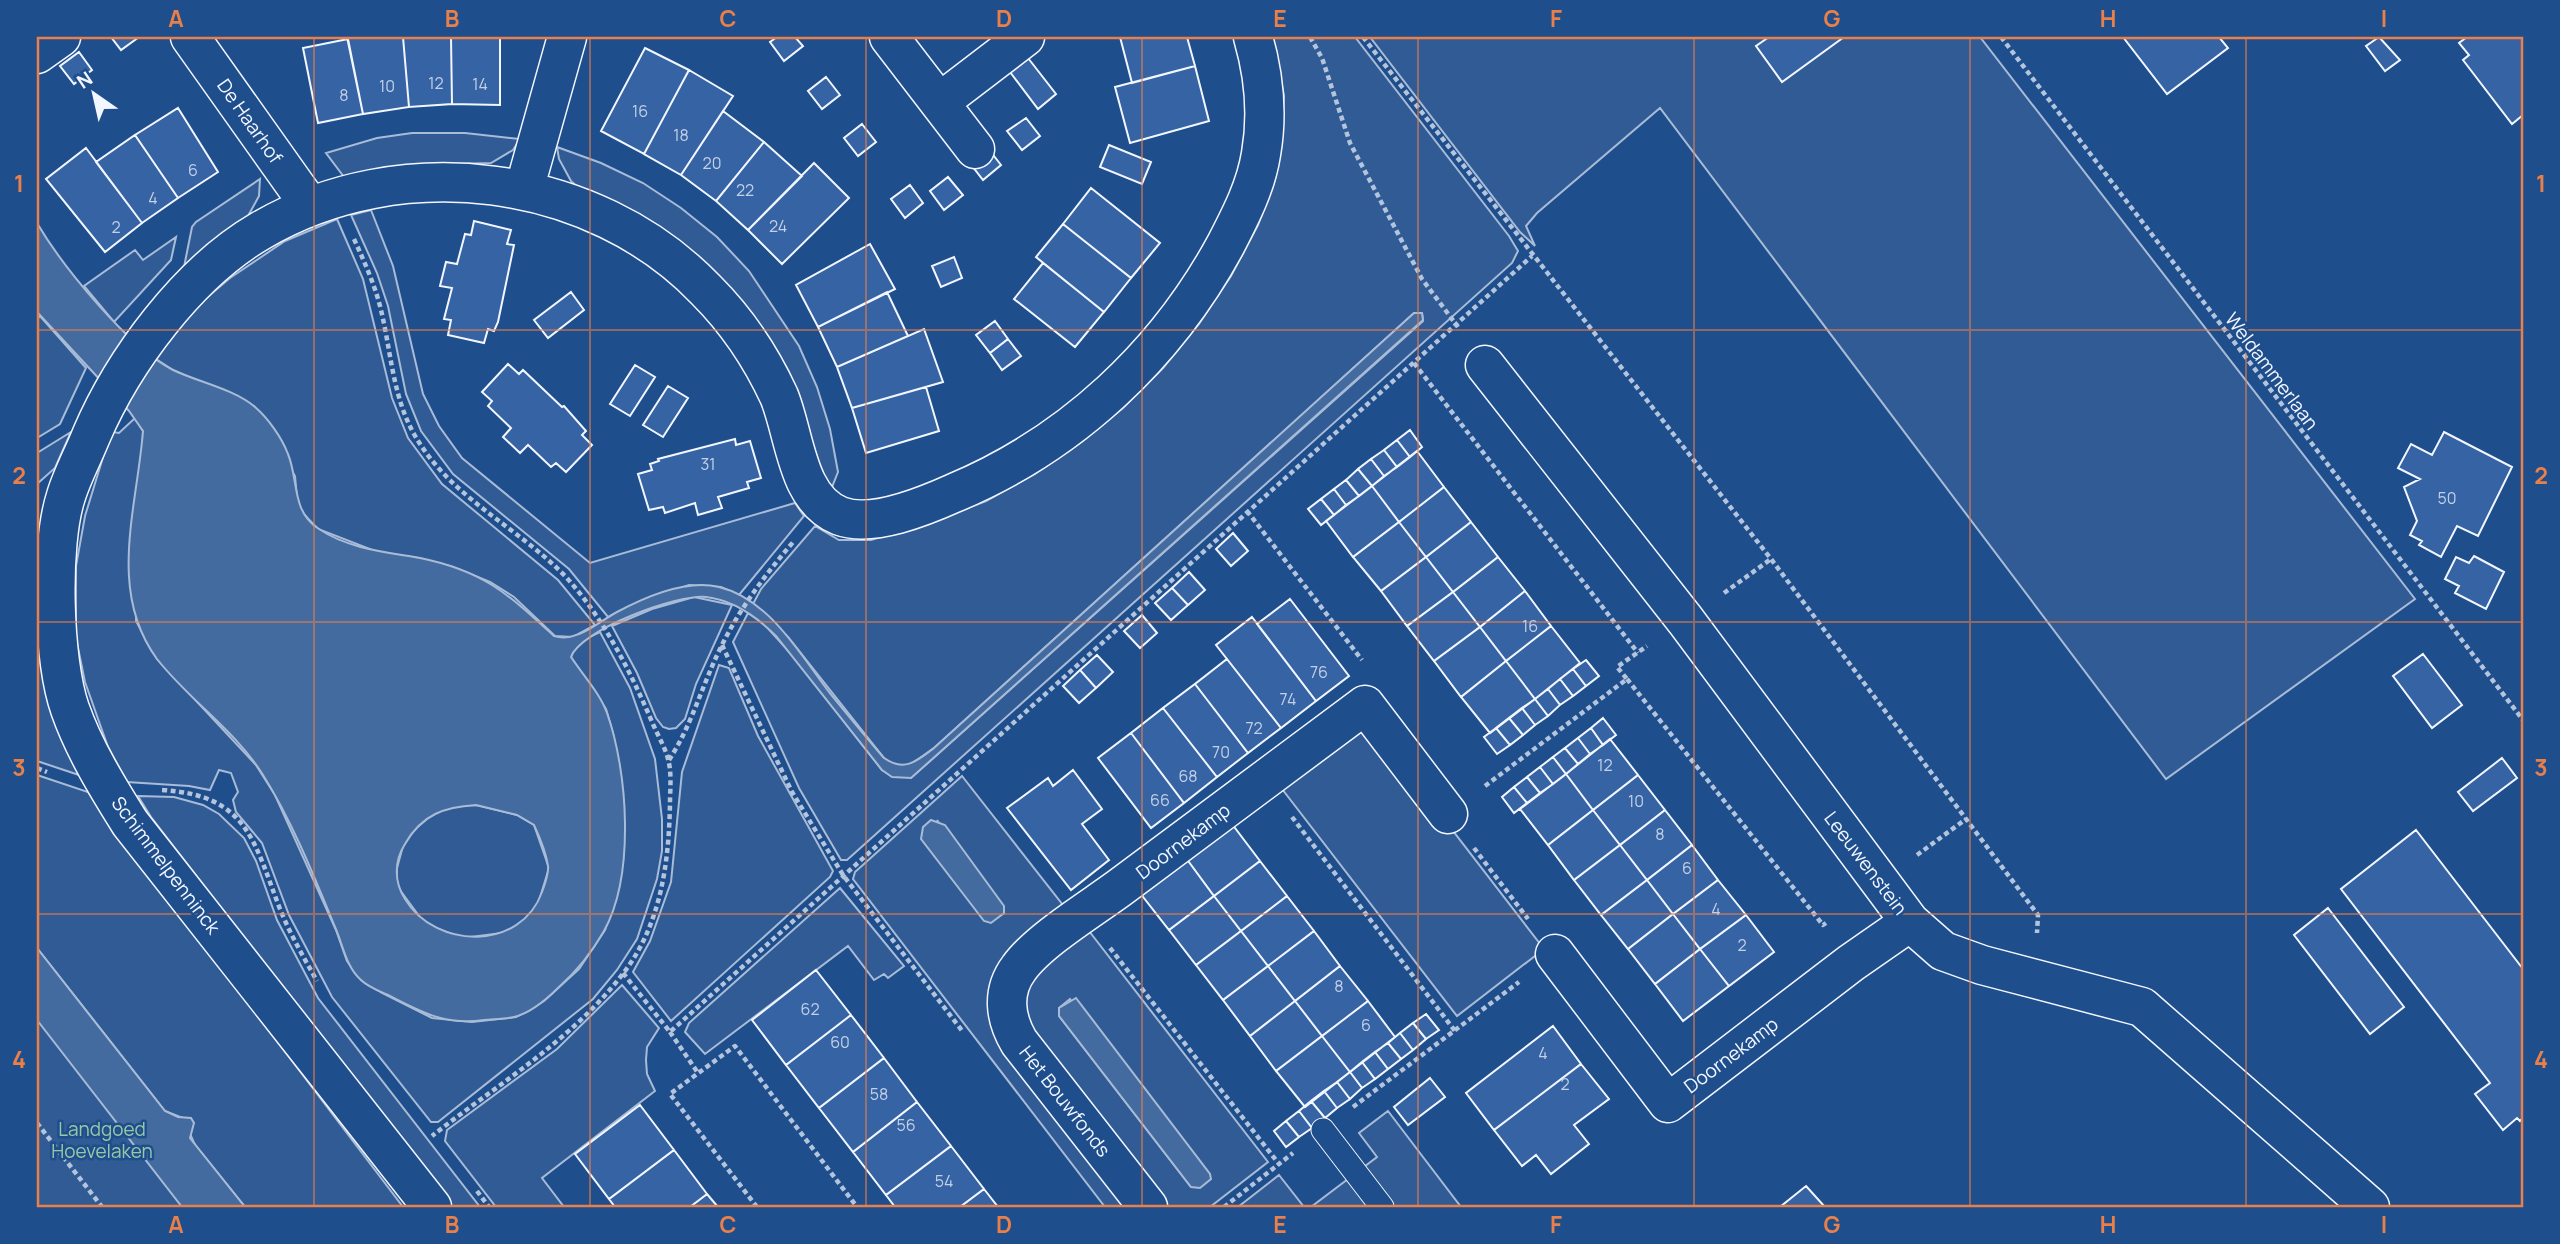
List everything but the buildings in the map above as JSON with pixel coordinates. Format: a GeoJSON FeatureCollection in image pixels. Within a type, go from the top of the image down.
{"type":"FeatureCollection","features":[{"type":"Feature","properties":{"kind":"street"},"geometry":{"type":"LineString","coordinates":[[37,54],[61,37]]}},
{"type":"Feature","properties":{"kind":"street","name":"De Haarhof"},"geometry":{"type":"LineString","coordinates":[[190,37],[322,202]]}},
{"type":"Feature","properties":{"kind":"street"},"geometry":{"type":"LineString","coordinates":[[524,190],[568,37]]}},
{"type":"Feature","properties":{"kind":"street"},"geometry":{"type":"LineString","coordinates":[[889,37],[975,149]]}},
{"type":"Feature","properties":{"kind":"street"},"geometry":{"type":"LineString","coordinates":[[940,102],[1025,37]]}},
{"type":"Feature","properties":{"kind":"street"},"geometry":{"type":"LineString","coordinates":[[824,507],[851,519],[891,516],[978,483],[1025,458],[1069,428],[1110,394],[1149,355],[1184,313],[1214,266],[1240,218],[1256,176],[1265,124],[1265,98],[1253,37]]}},
{"type":"Feature","properties":{"kind":"street","name":"Schimmelpenninck"},"geometry":{"type":"LineString","coordinates":[[432,1207],[130,823],[108,787],[69,708],[63,679],[48,521],[65,497],[97,421],[155,328],[221,261],[257,233],[322,202],[400,184],[457,182],[524,190],[574,204],[622,226],[666,254],[705,288],[739,328],[761,361],[779,396],[807,483],[824,507]]}},
{"type":"Feature","properties":{"kind":"street","name":"Leeuwenstein"},"geometry":{"type":"LineString","coordinates":[[1485,365],[1686,621],[1910,922],[1943,951],[1982,965],[2022,973],[2142,1007],[2370,1207]]}},
{"type":"Feature","properties":{"kind":"street"},"geometry":{"type":"LineString","coordinates":[[1365,705],[1448,814]]}},
{"type":"Feature","properties":{"kind":"street","name":"Doornekamp"},"geometry":{"type":"LineString","coordinates":[[1009,985],[1019,967],[1084,914],[1365,705]]}},
{"type":"Feature","properties":{"kind":"street","name":"Doornekamp"},"geometry":{"type":"LineString","coordinates":[[1555,954],[1668,1103],[1851,963],[1910,922]]}},
{"type":"Feature","properties":{"kind":"street","name":"Het Bouwfonds"},"geometry":{"type":"LineString","coordinates":[[1009,985],[1006,1005],[1009,1024],[1019,1042],[1148,1207]]}},
{"type":"Feature","properties":{"kind":"lane"},"geometry":{"type":"LineString","coordinates":[[1323,1130],[1382,1207]]}},
{"type":"Feature","properties":{"kind":"path"},"geometry":{"type":"LineString","coordinates":[[1310,37],[1322,58],[1350,142],[1422,279],[1485,365]]}},
{"type":"Feature","properties":{"kind":"path"},"geometry":{"type":"LineString","coordinates":[[1363,37],[1771,559],[2038,915],[2037,936],[2022,973]]}},
{"type":"Feature","properties":{"kind":"path","name":"Weldammerlaan"},"geometry":{"type":"LineString","coordinates":[[2001,37],[2319,457],[2523,720]]}},
{"type":"Feature","properties":{"kind":"path"},"geometry":{"type":"LineString","coordinates":[[322,202],[370,276],[399,396],[414,434],[433,463],[466,497],[564,575],[598,615],[616,647],[669,761],[670,828],[661,895],[645,937],[623,973],[560,1038],[398,1164]]}},
{"type":"Feature","properties":{"kind":"path"},"geometry":{"type":"LineString","coordinates":[[670,1032],[1532,256]]}},
{"type":"Feature","properties":{"kind":"path"},"geometry":{"type":"LineString","coordinates":[[1413,362],[1638,653]]}},
{"type":"Feature","properties":{"kind":"path"},"geometry":{"type":"LineString","coordinates":[[669,761],[688,729],[722,645],[756,585],[824,507]]}},
{"type":"Feature","properties":{"kind":"path"},"geometry":{"type":"LineString","coordinates":[[1247,511],[1385,690],[1365,705]]}},
{"type":"Feature","properties":{"kind":"path"},"geometry":{"type":"LineString","coordinates":[[1771,559],[1618,667],[1824,925],[1966,819]]}},
{"type":"Feature","properties":{"kind":"path"},"geometry":{"type":"LineString","coordinates":[[722,645],[792,792],[843,875],[970,1041]]}},
{"type":"Feature","properties":{"kind":"path"},"geometry":{"type":"LineString","coordinates":[[1224,1207],[1555,954],[1448,814],[1627,679]]}},
{"type":"Feature","properties":{"kind":"path"},"geometry":{"type":"LineString","coordinates":[[1264,781],[1455,1031]]}},
{"type":"Feature","properties":{"kind":"path"},"geometry":{"type":"LineString","coordinates":[[108,787],[181,791],[221,805],[238,820],[264,861],[281,912],[318,984]]}},
{"type":"Feature","properties":{"kind":"path"},"geometry":{"type":"LineString","coordinates":[[1084,914],[1279,1164]]}},
{"type":"Feature","properties":{"kind":"path"},"geometry":{"type":"LineString","coordinates":[[623,973],[670,1032],[698,1073]]}},
{"type":"Feature","properties":{"kind":"path"},"geometry":{"type":"LineString","coordinates":[[757,1207],[670,1094],[735,1046],[857,1207]]}},
{"type":"Feature","properties":{"kind":"path"},"geometry":{"type":"LineString","coordinates":[[37,1124],[102,1207]]}},
{"type":"Feature","properties":{"kind":"path"},"geometry":{"type":"LineString","coordinates":[[425,1124],[442,1145]]}},
{"type":"Feature","properties":{"kind":"path"},"geometry":{"type":"LineString","coordinates":[[473,1186],[489,1207]]}},
{"type":"Feature","properties":{"kind":"shaded area"},"geometry":{"type":"Polygon","coordinates":[[[1273,37],[1355,37],[1509,236],[1518,251],[1512,263],[847,860],[841,860],[799,788],[733,642],[748,613],[764,624],[793,656],[882,770],[911,778],[1423,321],[1422,313],[1414,313],[934,748],[910,765],[896,766],[884,758],[788,637],[753,604],[761,589],[815,526],[839,540],[871,540],[935,521],[986,501],[1035,474],[1080,443],[1123,408],[1163,368],[1199,324],[1231,276],[1258,225],[1274,183],[1281,150],[1284,96],[1273,37]]]}},
{"type":"Feature","properties":{"kind":"shaded area"},"geometry":{"type":"Polygon","coordinates":[[[1370,37],[1980,37],[2415,599],[2166,779],[1660,108],[1537,213],[1526,226],[1535,246],[1520,232],[1370,37]]]}},
{"type":"Feature","properties":{"kind":"shaded area"},"geometry":{"type":"Polygon","coordinates":[[[412,133],[465,133],[520,139],[513,150],[491,163],[415,165],[344,177],[326,153],[377,138],[412,133]]]}},
{"type":"Feature","properties":{"kind":"shaded area"},"geometry":{"type":"Polygon","coordinates":[[[557,147],[601,163],[643,183],[681,208],[717,237],[749,271],[799,346],[817,387],[830,429],[838,472],[832,487],[826,484],[789,378],[571,181],[559,159],[557,147]]]}},
{"type":"Feature","properties":{"kind":"shaded area"},"geometry":{"type":"Polygon","coordinates":[[[260,179],[259,196],[248,216],[184,267],[192,227],[196,222],[260,179]]]}},
{"type":"Feature","properties":{"kind":"shaded area"},"geometry":{"type":"Polygon","coordinates":[[[371,210],[393,266],[423,394],[439,426],[462,458],[590,563],[795,503],[804,516],[739,595],[721,587],[689,585],[608,617],[569,569],[453,474],[421,431],[406,394],[388,306],[377,273],[351,215],[371,210]]]}},
{"type":"Feature","properties":{"kind":"shaded area"},"geometry":{"type":"Polygon","coordinates":[[[337,219],[363,279],[392,398],[408,438],[442,484],[558,580],[595,625],[573,637],[555,636],[514,597],[490,582],[453,567],[419,558],[380,553],[318,529],[298,508],[295,476],[254,406],[173,370],[156,359],[171,337],[204,300],[230,278],[285,241],[337,219]]]}},
{"type":"Feature","properties":{"kind":"shaded area"},"geometry":{"type":"Polygon","coordinates":[[[37,223],[80,283],[136,344],[173,370],[237,395],[265,417],[288,454],[304,513],[319,529],[355,545],[442,563],[478,577],[508,596],[554,636],[571,637],[579,634],[640,601],[680,587],[707,585],[737,593],[768,615],[782,630],[884,758],[904,765],[916,761],[934,748],[1414,313],[1422,313],[1423,320],[911,778],[892,777],[882,770],[776,636],[735,606],[706,597],[674,601],[631,616],[592,636],[578,647],[571,657],[604,706],[620,764],[625,823],[624,853],[614,908],[604,931],[589,954],[544,1001],[514,1017],[458,1021],[423,1012],[370,987],[356,975],[348,962],[302,849],[263,775],[226,729],[157,659],[142,633],[133,606],[129,577],[129,548],[143,431],[129,411],[37,312],[37,223]],[[476,805],[465,806],[444,810],[419,826],[401,851],[397,872],[401,892],[419,916],[437,928],[456,935],[477,937],[498,934],[516,925],[531,911],[543,889],[548,866],[534,825],[517,815],[476,805]]]}},
{"type":"Feature","properties":{"kind":"shaded area"},"geometry":{"type":"Polygon","coordinates":[[[176,237],[171,260],[114,322],[84,286],[135,250],[143,260],[176,237]]]}},
{"type":"Feature","properties":{"kind":"shaded area"},"geometry":{"type":"Polygon","coordinates":[[[40,316],[86,368],[60,424],[37,438],[37,319],[40,316]]]}},
{"type":"Feature","properties":{"kind":"shaded area"},"geometry":{"type":"Polygon","coordinates":[[[135,418],[143,431],[136,621],[157,659],[256,765],[275,795],[336,930],[347,961],[361,980],[382,993],[432,1018],[472,1022],[516,1017],[544,1001],[579,969],[605,930],[615,901],[621,873],[624,834],[621,779],[613,733],[606,709],[571,657],[573,652],[585,639],[600,632],[630,688],[655,759],[662,819],[662,851],[657,879],[637,939],[617,970],[593,999],[438,1122],[431,1122],[332,997],[289,915],[262,843],[236,812],[233,800],[238,792],[231,773],[219,770],[210,790],[127,782],[108,747],[85,682],[76,638],[76,566],[85,516],[104,454],[113,432],[119,433],[135,418]]]}},
{"type":"Feature","properties":{"kind":"shaded area"},"geometry":{"type":"Polygon","coordinates":[[[71,432],[55,468],[37,484],[37,453],[71,432]]]}},
{"type":"Feature","properties":{"kind":"shaded area"},"geometry":{"type":"Polygon","coordinates":[[[37,569],[40,661],[46,693],[79,775],[37,761],[37,569]]]}},
{"type":"Feature","properties":{"kind":"shaded area"},"geometry":{"type":"Polygon","coordinates":[[[694,597],[732,605],[696,684],[685,719],[676,728],[669,729],[663,727],[656,718],[637,673],[612,626],[652,609],[694,597]]]}},
{"type":"Feature","properties":{"kind":"shaded area"},"geometry":{"type":"Polygon","coordinates":[[[719,665],[729,668],[758,736],[833,871],[830,877],[671,1021],[633,972],[650,941],[671,882],[682,772],[719,665]]]}},
{"type":"Feature","properties":{"kind":"shaded area"},"geometry":{"type":"Polygon","coordinates":[[[1366,718],[1544,949],[1457,1016],[1279,785],[1366,718]]]}},
{"type":"Feature","properties":{"kind":"shaded area"},"geometry":{"type":"Polygon","coordinates":[[[37,775],[88,792],[403,1207],[245,1207],[195,1145],[183,1118],[165,1111],[37,948],[37,775]]]}},
{"type":"Feature","properties":{"kind":"shaded area"},"geometry":{"type":"Polygon","coordinates":[[[962,776],[1066,909],[996,989],[1131,1207],[1105,1207],[853,879],[855,872],[962,776]],[[937,820],[991,922],[1004,913],[937,820]]]}},
{"type":"Feature","properties":{"kind":"shaded area"},"geometry":{"type":"Polygon","coordinates":[[[138,796],[174,797],[203,805],[219,814],[244,838],[256,861],[277,920],[318,998],[480,1207],[451,1207],[151,817],[138,796]]]}},
{"type":"Feature","properties":{"kind":"shaded area"},"geometry":{"type":"Polygon","coordinates":[[[476,805],[517,815],[534,825],[549,868],[538,904],[524,923],[502,933],[463,938],[425,924],[397,886],[397,868],[403,846],[414,830],[428,818],[449,806],[476,805]]]}},
{"type":"Feature","properties":{"kind":"shaded area"},"geometry":{"type":"Polygon","coordinates":[[[931,820],[945,825],[1004,906],[1004,913],[991,923],[984,921],[921,839],[923,827],[931,820]]]}},
{"type":"Feature","properties":{"kind":"shaded area"},"geometry":{"type":"Polygon","coordinates":[[[840,888],[904,966],[888,978],[884,974],[874,980],[848,946],[705,1054],[685,1032],[689,1023],[840,888]]]}},
{"type":"Feature","properties":{"kind":"shaded area"},"geometry":{"type":"Polygon","coordinates":[[[1089,931],[1268,1162],[1210,1207],[1165,1207],[1029,1031],[1021,1009],[1034,974],[1089,931]],[[1070,999],[1059,1008],[1059,1016],[1191,1187],[1070,999]]]}},
{"type":"Feature","properties":{"kind":"shaded area"},"geometry":{"type":"Polygon","coordinates":[[[37,948],[165,1111],[178,1117],[191,1118],[194,1123],[190,1138],[245,1207],[182,1207],[37,1020],[37,948]]]}},
{"type":"Feature","properties":{"kind":"shaded area","name":"Landgoed Hoevelaken"},"geometry":{"type":"Polygon","coordinates":[[[37,953],[238,1207],[37,1207],[37,953]]]}},
{"type":"Feature","properties":{"kind":"shaded area"},"geometry":{"type":"Polygon","coordinates":[[[622,985],[659,1028],[647,1047],[646,1060],[647,1074],[655,1091],[542,1178],[564,1207],[496,1207],[445,1141],[447,1130],[557,1049],[622,985]]]}},
{"type":"Feature","properties":{"kind":"shaded area"},"geometry":{"type":"Polygon","coordinates":[[[1076,998],[1210,1174],[1211,1179],[1200,1188],[1191,1187],[1059,1016],[1059,1008],[1076,998]]]}},
{"type":"Feature","properties":{"kind":"shaded area"},"geometry":{"type":"Polygon","coordinates":[[[1388,1111],[1461,1207],[1311,1207],[1377,1157],[1359,1133],[1388,1111]]]}},
{"type":"Feature","properties":{"kind":"shaded area"},"geometry":{"type":"Polygon","coordinates":[[[1279,1175],[1304,1207],[1238,1207],[1279,1175]]]}}]}
